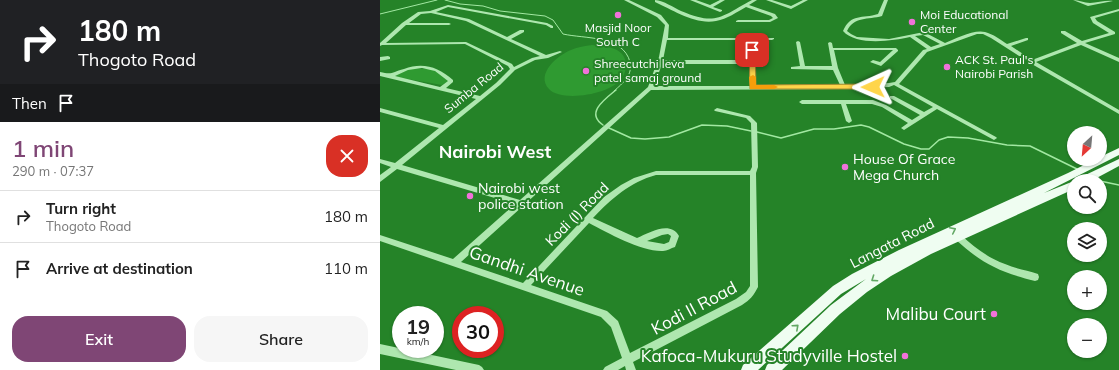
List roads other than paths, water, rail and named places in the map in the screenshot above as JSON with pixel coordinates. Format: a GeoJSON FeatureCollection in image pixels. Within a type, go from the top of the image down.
{"type":"FeatureCollection","features":[{"type":"Feature","properties":{"kind":"main road","name":"Langata Road"},"geometry":{"type":"LineString","coordinates":[[1091,174],[1119,151]]}},
{"type":"Feature","properties":{"kind":"main road","name":"Langata Road"},"geometry":{"type":"LineString","coordinates":[[1087,174],[1088,170],[1119,157]]}},
{"type":"Feature","properties":{"kind":"main road","name":"Langata Road"},"geometry":{"type":"LineString","coordinates":[[1094,174],[1119,162]]}},
{"type":"Feature","properties":{"kind":"main road","name":"Langata Road"},"geometry":{"type":"LineString","coordinates":[[1099,174],[1119,168]]}},
{"type":"Feature","properties":{"kind":"main road","name":"Langata Road"},"geometry":{"type":"LineString","coordinates":[[748,370],[837,290],[856,278],[877,266],[968,222],[1067,185]]}},
{"type":"Feature","properties":{"kind":"main road","name":"Langata Road"},"geometry":{"type":"LineString","coordinates":[[772,370],[832,312],[860,289],[895,267],[1067,187]]}},
{"type":"Feature","properties":{"kind":"street"},"geometry":{"type":"LineString","coordinates":[[454,263],[650,88],[665,39],[667,29],[666,22],[644,6],[626,0]]}},
{"type":"Feature","properties":{"kind":"street"},"geometry":{"type":"LineString","coordinates":[[692,0],[720,11]]}},
{"type":"Feature","properties":{"kind":"street"},"geometry":{"type":"LineString","coordinates":[[710,7],[723,0]]}},
{"type":"Feature","properties":{"kind":"street"},"geometry":{"type":"LineString","coordinates":[[655,1],[700,19],[711,21],[718,19],[755,0]]}},
{"type":"Feature","properties":{"kind":"street"},"geometry":{"type":"LineString","coordinates":[[768,0],[791,8],[806,0]]}},
{"type":"Feature","properties":{"kind":"street"},"geometry":{"type":"LineString","coordinates":[[886,0],[880,15],[863,16],[856,19],[846,27],[845,31],[856,38],[889,40],[924,33],[944,44]]}},
{"type":"Feature","properties":{"kind":"street"},"geometry":{"type":"LineString","coordinates":[[1100,0],[1105,2]]}},
{"type":"Feature","properties":{"kind":"street"},"geometry":{"type":"LineString","coordinates":[[1074,2],[1088,5],[1111,1]]}},
{"type":"Feature","properties":{"kind":"street"},"geometry":{"type":"LineString","coordinates":[[1096,4],[1112,12]]}},
{"type":"Feature","properties":{"kind":"street"},"geometry":{"type":"LineString","coordinates":[[738,21],[770,21],[776,18],[773,15],[746,5]]}},
{"type":"Feature","properties":{"kind":"street"},"geometry":{"type":"LineString","coordinates":[[381,44],[416,14],[431,12],[446,6],[547,24],[551,27]]}},
{"type":"Feature","properties":{"kind":"street"},"geometry":{"type":"LineString","coordinates":[[1032,62],[1081,43],[1113,34],[1095,22],[1092,17],[1119,10]]}},
{"type":"Feature","properties":{"kind":"street"},"geometry":{"type":"LineString","coordinates":[[459,18],[475,11]]}},
{"type":"Feature","properties":{"kind":"street"},"geometry":{"type":"LineString","coordinates":[[431,12],[459,18],[525,48],[543,54],[546,57]]}},
{"type":"Feature","properties":{"kind":"street"},"geometry":{"type":"LineString","coordinates":[[404,24],[449,24]]}},
{"type":"Feature","properties":{"kind":"street"},"geometry":{"type":"LineString","coordinates":[[506,39],[522,31]]}},
{"type":"Feature","properties":{"kind":"street"},"geometry":{"type":"LineString","coordinates":[[896,84],[921,55],[931,49],[980,32],[986,34],[1119,112]]}},
{"type":"Feature","properties":{"kind":"street"},"geometry":{"type":"LineString","coordinates":[[1064,32],[1081,43],[1119,60]]}},
{"type":"Feature","properties":{"kind":"street"},"geometry":{"type":"LineString","coordinates":[[912,36],[931,49]]}},
{"type":"Feature","properties":{"kind":"street"},"geometry":{"type":"LineString","coordinates":[[380,38],[387,38]]}},
{"type":"Feature","properties":{"kind":"street"},"geometry":{"type":"LineString","coordinates":[[665,39],[772,39]]}},
{"type":"Feature","properties":{"kind":"street"},"geometry":{"type":"LineString","coordinates":[[751,39],[753,87]]}},
{"type":"Feature","properties":{"kind":"street"},"geometry":{"type":"LineString","coordinates":[[922,42],[936,39]]}},
{"type":"Feature","properties":{"kind":"street"},"geometry":{"type":"LineString","coordinates":[[1006,46],[1026,39]]}},
{"type":"Feature","properties":{"kind":"street"},"geometry":{"type":"LineString","coordinates":[[798,42],[803,68]]}},
{"type":"Feature","properties":{"kind":"street","name":"Sumba Road"},"geometry":{"type":"LineString","coordinates":[[380,179],[508,75],[513,69],[510,65],[468,43],[381,44]]}},
{"type":"Feature","properties":{"kind":"street"},"geometry":{"type":"LineString","coordinates":[[830,43],[842,87]]}},
{"type":"Feature","properties":{"kind":"street"},"geometry":{"type":"LineString","coordinates":[[832,49],[896,50],[881,64],[873,62]]}},
{"type":"Feature","properties":{"kind":"street"},"geometry":{"type":"LineString","coordinates":[[513,69],[534,59],[560,52]]}},
{"type":"Feature","properties":{"kind":"street"},"geometry":{"type":"LineString","coordinates":[[380,59],[388,58]]}},
{"type":"Feature","properties":{"kind":"street"},"geometry":{"type":"LineString","coordinates":[[659,62],[752,62]]}},
{"type":"Feature","properties":{"kind":"street"},"geometry":{"type":"LineString","coordinates":[[390,76],[410,67],[433,68],[451,81],[442,88]]}},
{"type":"Feature","properties":{"kind":"street"},"geometry":{"type":"LineString","coordinates":[[792,68],[836,68]]}},
{"type":"Feature","properties":{"kind":"street"},"geometry":{"type":"LineString","coordinates":[[380,74],[480,98]]}},
{"type":"Feature","properties":{"kind":"street"},"geometry":{"type":"LineString","coordinates":[[650,88],[842,87],[882,86],[896,84],[994,138]]}},
{"type":"Feature","properties":{"kind":"street"},"geometry":{"type":"LineString","coordinates":[[892,97],[924,114]]}},
{"type":"Feature","properties":{"kind":"street"},"geometry":{"type":"LineString","coordinates":[[802,102],[867,101],[878,103],[911,122]]}},
{"type":"Feature","properties":{"kind":"street"},"geometry":{"type":"LineString","coordinates":[[843,102],[849,121]]}},
{"type":"Feature","properties":{"kind":"street"},"geometry":{"type":"LineString","coordinates":[[904,128],[936,107]]}},
{"type":"Feature","properties":{"kind":"street"},"geometry":{"type":"LineString","coordinates":[[380,110],[443,127]]}},
{"type":"Feature","properties":{"kind":"street"},"geometry":{"type":"LineString","coordinates":[[716,110],[750,118],[754,121],[755,167],[753,173]]}},
{"type":"Feature","properties":{"kind":"street"},"geometry":{"type":"LineString","coordinates":[[380,161],[520,203]]}},
{"type":"Feature","properties":{"kind":"street","name":"Kodi (I) Road"},"geometry":{"type":"LineString","coordinates":[[525,286],[588,219],[618,190],[652,174],[753,173]]}},
{"type":"Feature","properties":{"kind":"street","name":"Kodi II Road"},"geometry":{"type":"LineString","coordinates":[[627,360],[739,302],[753,291],[753,173]]}},
{"type":"Feature","properties":{"kind":"street"},"geometry":{"type":"LineString","coordinates":[[588,219],[637,242]]}},
{"type":"Feature","properties":{"kind":"street"},"geometry":{"type":"LineString","coordinates":[[958,237],[975,253],[990,262],[1014,272],[1035,277]]}},
{"type":"Feature","properties":{"kind":"street","name":"Gandhi Avenue"},"geometry":{"type":"LineString","coordinates":[[380,238],[604,314],[615,324],[631,370]]}},
{"type":"Feature","properties":{"kind":"street"},"geometry":{"type":"LineString","coordinates":[[380,349],[479,370]]}},
{"type":"Feature","properties":{"kind":"street"},"geometry":{"type":"LineString","coordinates":[[608,370],[627,360]]}},
{"type":"Feature","properties":{"kind":"waterway"},"geometry":{"type":"LineString","coordinates":[[380,14],[437,0]]}},
{"type":"Feature","properties":{"kind":"waterway"},"geometry":{"type":"LineString","coordinates":[[445,0],[460,4],[483,6],[500,11],[545,16],[553,20],[563,34],[602,40],[620,47],[626,53],[631,67],[629,75],[614,91]]}},
{"type":"Feature","properties":{"kind":"waterway"},"geometry":{"type":"LineString","coordinates":[[603,125],[598,120],[596,111],[602,102],[616,90]]}},
{"type":"Feature","properties":{"kind":"waterway"},"geometry":{"type":"LineString","coordinates":[[609,128],[631,138],[645,139],[669,137],[702,125],[727,126],[751,131]]}},
{"type":"Feature","properties":{"kind":"waterway"},"geometry":{"type":"LineString","coordinates":[[757,132],[781,138],[814,129],[834,129],[861,125],[869,127],[904,144],[921,149],[929,149],[939,140],[948,137],[968,138],[1007,145],[1030,146],[1077,169]]}},
{"type":"Feature","properties":{"kind":"waterway"},"geometry":{"type":"LineString","coordinates":[[1107,182],[1119,185]]}},
{"type":"Feature","properties":{"kind":"place","name":"Masjid Noor South C"},"geometry":{"type":"Point","coordinates":[618,15]}},
{"type":"Feature","properties":{"kind":"place","name":"Moi Educational Center"},"geometry":{"type":"Point","coordinates":[912,22]}},
{"type":"Feature","properties":{"kind":"place","name":"ACK St. Paul's Nairobi Parish"},"geometry":{"type":"Point","coordinates":[947,67]}},
{"type":"Feature","properties":{"kind":"place","name":"Shreecutchi leva patel samaj ground"},"geometry":{"type":"Point","coordinates":[586,71]}},
{"type":"Feature","properties":{"kind":"place","name":"House Of Grace Mega Church"},"geometry":{"type":"Point","coordinates":[845,167]}},
{"type":"Feature","properties":{"kind":"place","name":"Nairobi west police station"},"geometry":{"type":"Point","coordinates":[470,196]}},
{"type":"Feature","properties":{"kind":"place","name":"Malibu Court"},"geometry":{"type":"Point","coordinates":[994,314]}},
{"type":"Feature","properties":{"kind":"place","name":"Kafoca-Mukuru Studyville Hostel"},"geometry":{"type":"Point","coordinates":[905,356]}},
{"type":"Feature","properties":{"kind":"district","name":"Nairobi West"},"geometry":{"type":"Point","coordinates":[495,152]}}]}
